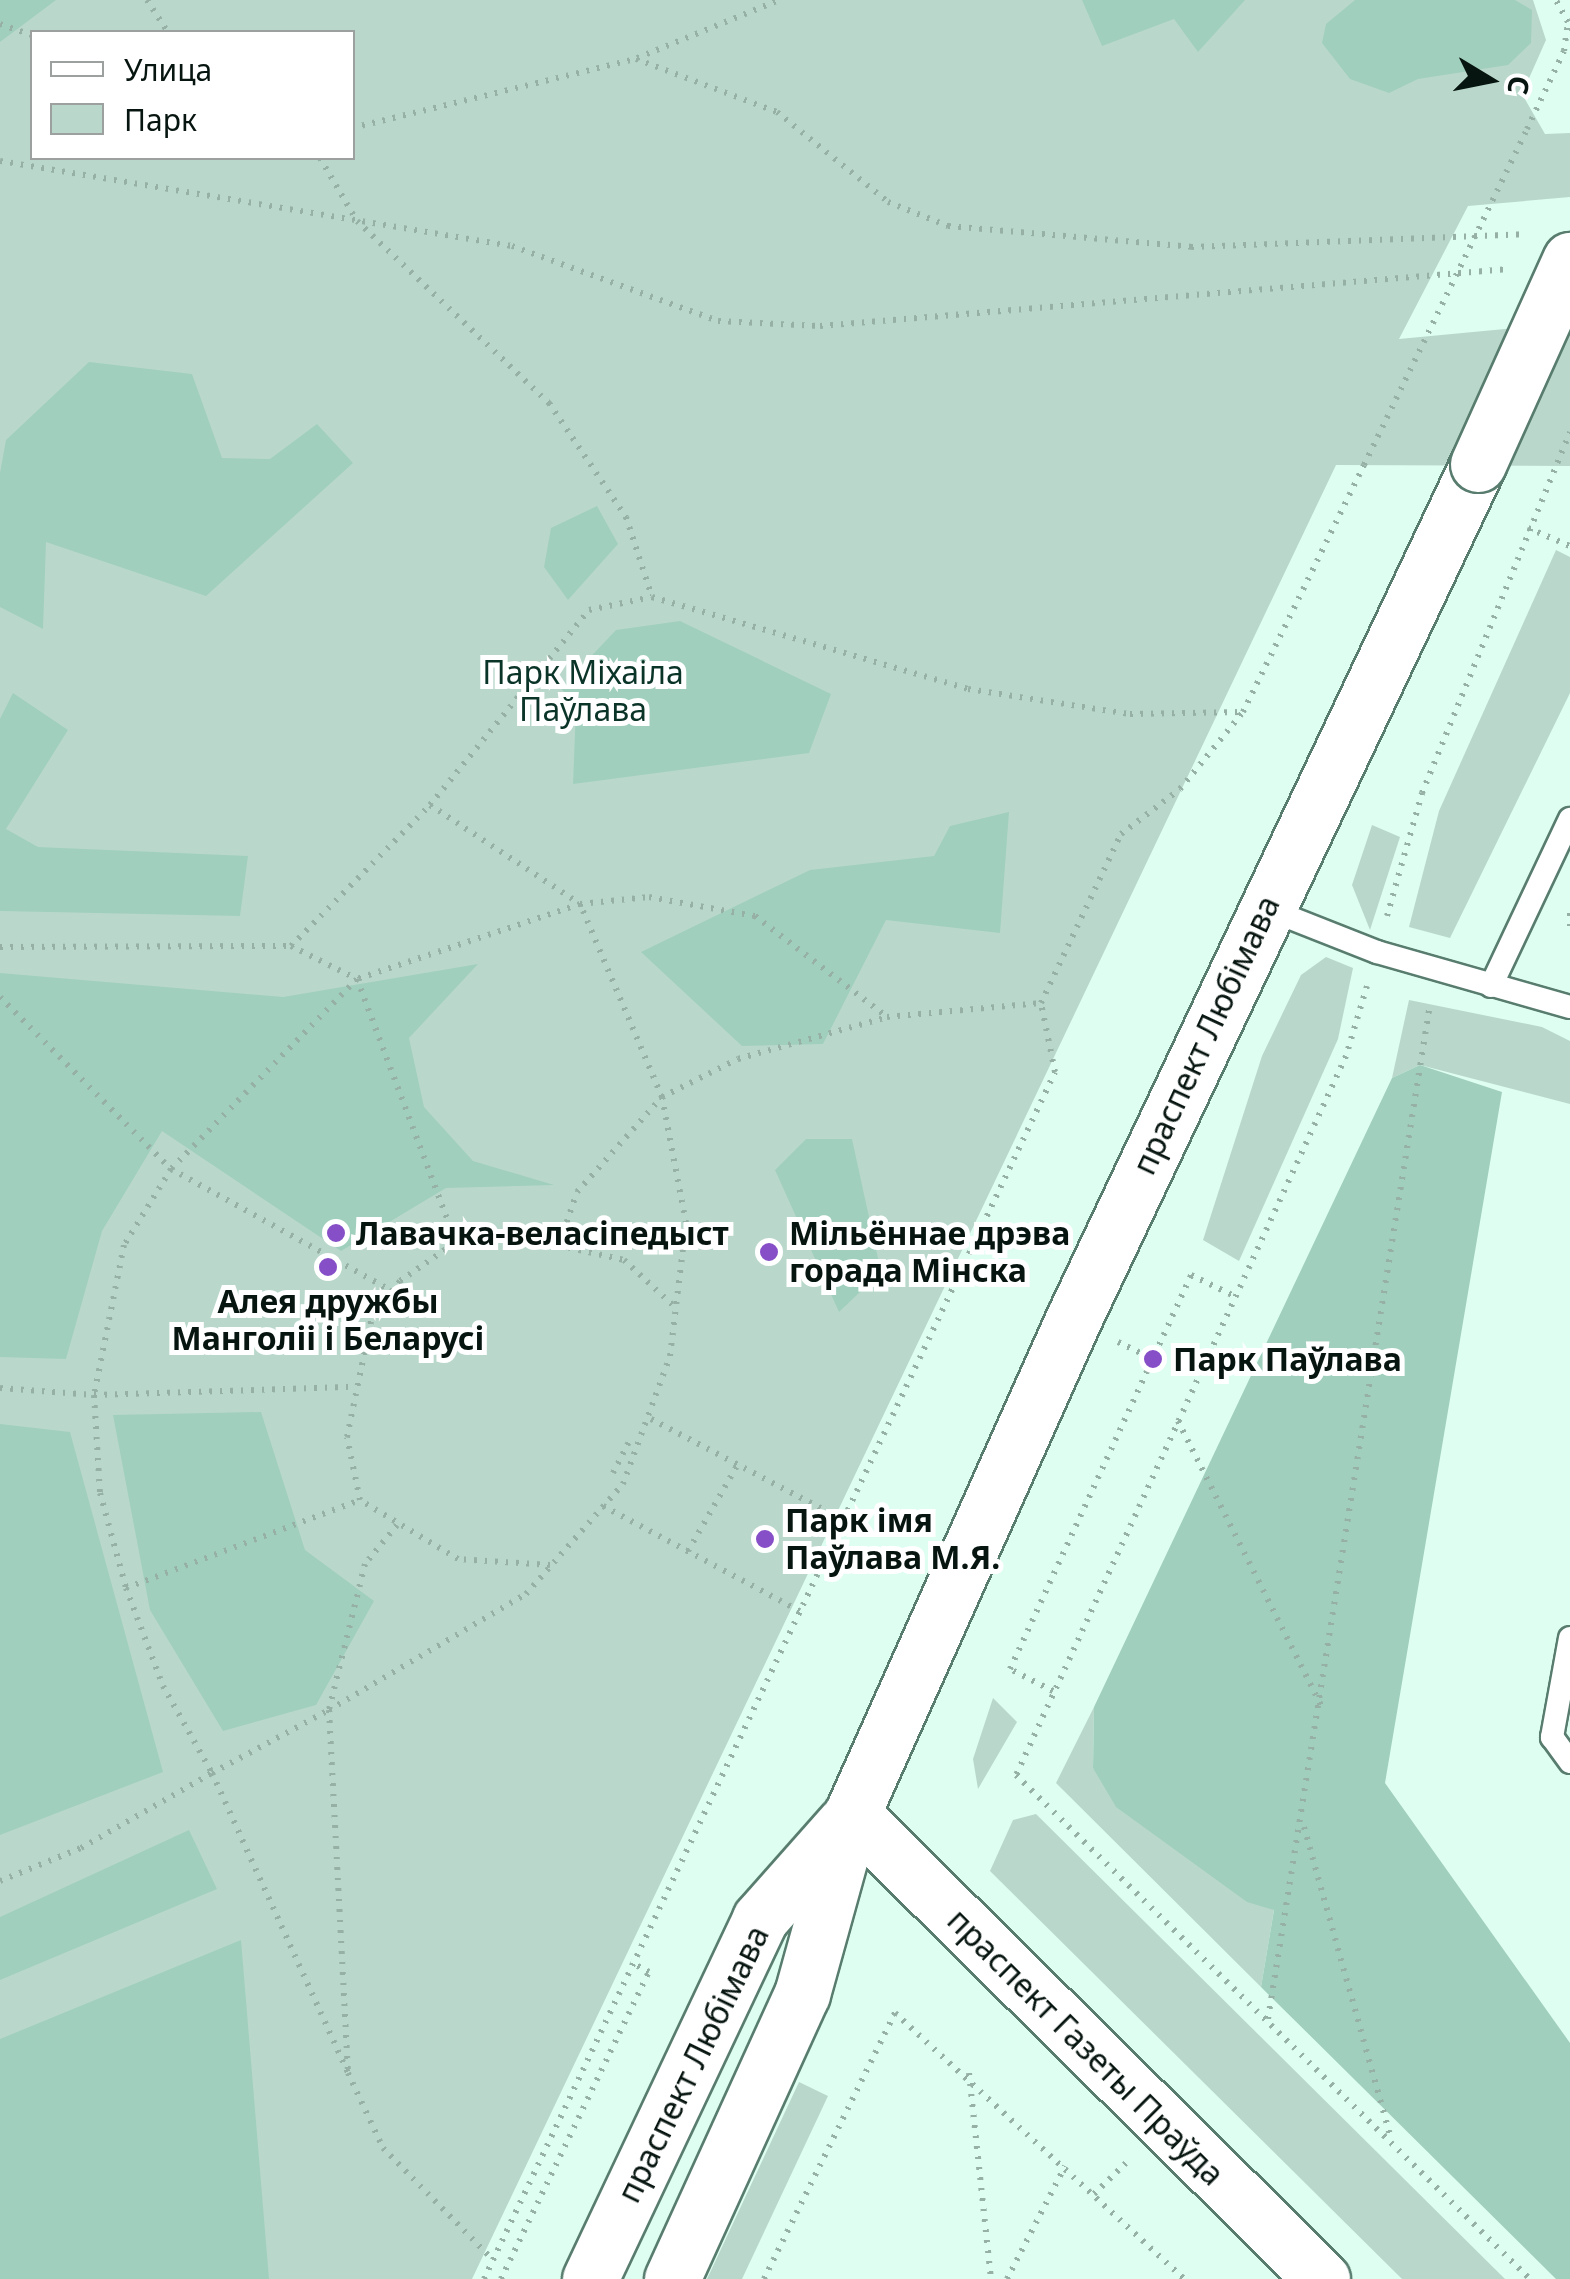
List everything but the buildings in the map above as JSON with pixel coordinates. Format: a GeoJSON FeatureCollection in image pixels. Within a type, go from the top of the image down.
{"type":"FeatureCollection","features":[{"type":"Feature","properties":{"kind":"main road","name":"праспект Любімава"},"geometry":{"type":"LineString","coordinates":[[672,2279],[802,1994],[852,1814],[1264,908],[1478,464],[1550,247]]}},
{"type":"Feature","properties":{"kind":"main road","name":"праспект Любімава"},"geometry":{"type":"LineString","coordinates":[[590,2279],[760,1919],[852,1814]]}},
{"type":"Feature","properties":{"kind":"main road","name":"праспект Газеты Праўда"},"geometry":{"type":"LineString","coordinates":[[852,1814],[1322,2279]]}},
{"type":"Feature","properties":{"kind":"lane"},"geometry":{"type":"LineString","coordinates":[[1491,986],[1570,818]]}},
{"type":"Feature","properties":{"kind":"lane"},"geometry":{"type":"LineString","coordinates":[[1264,908],[1377,952],[1570,1007]]}},
{"type":"Feature","properties":{"kind":"lane"},"geometry":{"type":"LineString","coordinates":[[1570,1638],[1552,1737],[1570,1762]]}},
{"type":"Feature","properties":{"kind":"path"},"geometry":{"type":"LineString","coordinates":[[146,0],[167,30]]}},
{"type":"Feature","properties":{"kind":"path"},"geometry":{"type":"LineString","coordinates":[[355,127],[636,58],[779,0]]}},
{"type":"Feature","properties":{"kind":"path"},"geometry":{"type":"LineString","coordinates":[[484,2279],[630,1962],[847,1522],[1054,1072],[1041,1002],[1121,834],[1180,789],[1243,712],[1564,51],[1568,22],[1556,0]]}},
{"type":"Feature","properties":{"kind":"path"},"geometry":{"type":"LineString","coordinates":[[0,24],[30,33]]}},
{"type":"Feature","properties":{"kind":"path"},"geometry":{"type":"LineString","coordinates":[[636,58],[778,112],[888,202],[948,226],[1190,248],[1550,247]]}},
{"type":"Feature","properties":{"kind":"path"},"geometry":{"type":"LineString","coordinates":[[321,160],[357,221],[548,402],[626,517],[652,597]]}},
{"type":"Feature","properties":{"kind":"path"},"geometry":{"type":"LineString","coordinates":[[0,161],[512,246],[718,321],[820,326],[1515,268]]}},
{"type":"Feature","properties":{"kind":"path"},"geometry":{"type":"LineString","coordinates":[[1530,2279],[1016,1775],[1346,1056],[1422,793],[1570,432]]}},
{"type":"Feature","properties":{"kind":"path"},"geometry":{"type":"LineString","coordinates":[[1528,528],[1570,546]]}},
{"type":"Feature","properties":{"kind":"path"},"geometry":{"type":"LineString","coordinates":[[290,946],[430,805],[588,610],[652,597],[968,689],[1130,714],[1243,712]]}},
{"type":"Feature","properties":{"kind":"path"},"geometry":{"type":"LineString","coordinates":[[0,1881],[81,1848],[329,1710],[526,1594],[623,1484],[651,1419],[676,1308],[686,1223],[662,1098],[580,904],[430,805]]}},
{"type":"Feature","properties":{"kind":"path"},"geometry":{"type":"LineString","coordinates":[[493,2260],[383,2148],[212,1774],[163,1686],[126,1588],[100,1493],[94,1395],[124,1245],[171,1169],[357,979],[580,904],[649,897],[755,916],[886,1017]]}},
{"type":"Feature","properties":{"kind":"path"},"geometry":{"type":"LineString","coordinates":[[1570,911],[1570,928]]}},
{"type":"Feature","properties":{"kind":"path"},"geometry":{"type":"LineString","coordinates":[[0,947],[290,946],[357,979],[456,1242]]}},
{"type":"Feature","properties":{"kind":"path"},"geometry":{"type":"LineString","coordinates":[[1268,2020],[1436,968]]}},
{"type":"Feature","properties":{"kind":"path"},"geometry":{"type":"LineString","coordinates":[[0,997],[171,1169],[392,1290]]}},
{"type":"Feature","properties":{"kind":"path"},"geometry":{"type":"LineString","coordinates":[[560,1242],[577,1192],[662,1098],[738,1059],[886,1017],[1041,1002]]}},
{"type":"Feature","properties":{"kind":"path"},"geometry":{"type":"LineString","coordinates":[[551,1565],[458,1558],[396,1525],[360,1500],[347,1437],[353,1387],[372,1316],[392,1290],[456,1242],[506,1234],[560,1242],[624,1260],[676,1308]]}},
{"type":"Feature","properties":{"kind":"path"},"geometry":{"type":"LineString","coordinates":[[1053,1691],[1010,1669],[1192,1275],[1234,1296]]}},
{"type":"Feature","properties":{"kind":"path"},"geometry":{"type":"LineString","coordinates":[[0,1388],[94,1395],[353,1387]]}},
{"type":"Feature","properties":{"kind":"path"},"geometry":{"type":"LineString","coordinates":[[651,1419],[847,1522]]}},
{"type":"Feature","properties":{"kind":"path"},"geometry":{"type":"LineString","coordinates":[[1178,1420],[1321,1705]]}},
{"type":"Feature","properties":{"kind":"path"},"geometry":{"type":"LineString","coordinates":[[613,1473],[630,1440]]}},
{"type":"Feature","properties":{"kind":"path"},"geometry":{"type":"LineString","coordinates":[[688,1551],[738,1464]]}},
{"type":"Feature","properties":{"kind":"path"},"geometry":{"type":"LineString","coordinates":[[126,1588],[360,1500]]}},
{"type":"Feature","properties":{"kind":"path"},"geometry":{"type":"LineString","coordinates":[[603,1506],[800,1612]]}},
{"type":"Feature","properties":{"kind":"path"},"geometry":{"type":"LineString","coordinates":[[348,2074],[329,1710],[365,1564],[396,1525]]}},
{"type":"Feature","properties":{"kind":"path"},"geometry":{"type":"LineString","coordinates":[[1302,1821],[1392,2142]]}},
{"type":"Feature","properties":{"kind":"path"},"geometry":{"type":"LineString","coordinates":[[501,2279],[650,1972],[630,1962]]}},
{"type":"Feature","properties":{"kind":"path"},"geometry":{"type":"LineString","coordinates":[[764,2279],[896,2013],[968,2072],[1184,2279]]}},
{"type":"Feature","properties":{"kind":"path"},"geometry":{"type":"LineString","coordinates":[[968,2072],[991,2279]]}},
{"type":"Feature","properties":{"kind":"path"},"geometry":{"type":"LineString","coordinates":[[1007,2279],[1065,2166]]}},
{"type":"Feature","properties":{"kind":"green space","name":"Парк Міхаіла Паўлава"},"geometry":{"type":"Polygon","coordinates":[[[0,0],[1533,0],[1546,40],[1522,94],[1545,134],[1570,133],[1570,197],[1468,206],[1399,339],[1570,323],[1570,466],[1336,465],[472,2279],[0,2279],[0,0]]]}},
{"type":"Feature","properties":{"kind":"green space"},"geometry":{"type":"Polygon","coordinates":[[[0,0],[56,0],[0,42],[0,0]]]}},
{"type":"Feature","properties":{"kind":"green space"},"geometry":{"type":"Polygon","coordinates":[[[1082,0],[1245,0],[1198,52],[1174,19],[1102,46],[1082,0]]]}},
{"type":"Feature","properties":{"kind":"green space"},"geometry":{"type":"Polygon","coordinates":[[[1355,0],[1515,0],[1532,10],[1531,43],[1508,65],[1418,79],[1389,93],[1350,79],[1322,43],[1326,24],[1355,0]]]}},
{"type":"Feature","properties":{"kind":"green space"},"geometry":{"type":"Polygon","coordinates":[[[89,362],[192,374],[222,458],[270,459],[317,424],[353,463],[206,596],[46,542],[43,629],[0,607],[0,473],[6,440],[89,362]]]}},
{"type":"Feature","properties":{"kind":"green space"},"geometry":{"type":"Polygon","coordinates":[[[597,506],[618,544],[568,600],[544,567],[551,528],[597,506]]]}},
{"type":"Feature","properties":{"kind":"green space"},"geometry":{"type":"Polygon","coordinates":[[[1556,550],[1570,557],[1570,693],[1450,938],[1409,927],[1439,811],[1556,550]]]}},
{"type":"Feature","properties":{"kind":"green space"},"geometry":{"type":"Polygon","coordinates":[[[680,621],[831,694],[809,753],[573,784],[576,709],[561,688],[616,630],[680,621]]]}},
{"type":"Feature","properties":{"kind":"green space"},"geometry":{"type":"Polygon","coordinates":[[[13,693],[68,730],[6,829],[38,847],[248,856],[240,916],[0,911],[0,719],[13,693]]]}},
{"type":"Feature","properties":{"kind":"green space"},"geometry":{"type":"Polygon","coordinates":[[[1009,812],[1000,933],[886,920],[823,1044],[742,1046],[641,952],[810,870],[934,856],[950,826],[1009,812]]]}},
{"type":"Feature","properties":{"kind":"green space"},"geometry":{"type":"Polygon","coordinates":[[[1372,825],[1400,837],[1370,930],[1352,885],[1372,825]]]}},
{"type":"Feature","properties":{"kind":"green space"},"geometry":{"type":"Polygon","coordinates":[[[1326,957],[1353,968],[1338,1039],[1239,1261],[1203,1240],[1262,1056],[1301,975],[1326,957]]]}},
{"type":"Feature","properties":{"kind":"green space"},"geometry":{"type":"Polygon","coordinates":[[[478,964],[409,1038],[424,1107],[473,1161],[554,1185],[446,1188],[341,1251],[162,1131],[102,1231],[66,1359],[0,1357],[0,973],[283,997],[478,964]]]}},
{"type":"Feature","properties":{"kind":"green space"},"geometry":{"type":"Polygon","coordinates":[[[1409,1000],[1542,1027],[1570,1041],[1570,1104],[1420,1065],[1392,1078],[1409,1000]]]}},
{"type":"Feature","properties":{"kind":"green space"},"geometry":{"type":"Polygon","coordinates":[[[1420,1065],[1502,1092],[1385,1783],[1570,2043],[1570,2279],[1556,2279],[1261,1987],[1274,1910],[1247,1902],[1116,1807],[1093,1768],[1094,1707],[1392,1078],[1420,1065]]]}},
{"type":"Feature","properties":{"kind":"green space"},"geometry":{"type":"Polygon","coordinates":[[[806,1139],[852,1139],[881,1272],[839,1312],[775,1170],[806,1139]]]}},
{"type":"Feature","properties":{"kind":"green space"},"geometry":{"type":"Polygon","coordinates":[[[261,1412],[305,1550],[374,1601],[316,1705],[223,1731],[150,1610],[113,1415],[261,1412]]]}},
{"type":"Feature","properties":{"kind":"green space"},"geometry":{"type":"Polygon","coordinates":[[[0,1424],[70,1432],[163,1772],[0,1835],[0,1424]]]}},
{"type":"Feature","properties":{"kind":"green space"},"geometry":{"type":"Polygon","coordinates":[[[993,1698],[1017,1722],[978,1789],[973,1759],[993,1698]]]}},
{"type":"Feature","properties":{"kind":"green space"},"geometry":{"type":"Polygon","coordinates":[[[1094,1707],[1093,1768],[1274,1910],[1261,1987],[1056,1783],[1094,1707]]]}},
{"type":"Feature","properties":{"kind":"green space"},"geometry":{"type":"Polygon","coordinates":[[[1036,1814],[1505,2279],[1402,2279],[990,1871],[1013,1820],[1036,1814]]]}},
{"type":"Feature","properties":{"kind":"green space"},"geometry":{"type":"Polygon","coordinates":[[[189,1830],[217,1889],[0,1980],[0,1917],[189,1830]]]}},
{"type":"Feature","properties":{"kind":"green space"},"geometry":{"type":"Polygon","coordinates":[[[241,1940],[269,2279],[0,2279],[0,2039],[241,1940]]]}},
{"type":"Feature","properties":{"kind":"green space"},"geometry":{"type":"Polygon","coordinates":[[[799,2082],[828,2096],[742,2279],[707,2279],[799,2082]]]}},
{"type":"Feature","properties":{"kind":"place","name":"Лавачка-веласіпедыст"},"geometry":{"type":"Point","coordinates":[336,1233]}},
{"type":"Feature","properties":{"kind":"place","name":"Мільённае дрэва горада Мінска"},"geometry":{"type":"Point","coordinates":[769,1252]}},
{"type":"Feature","properties":{"kind":"place","name":"Алея дружбы Манголіі і Беларусі"},"geometry":{"type":"Point","coordinates":[328,1267]}},
{"type":"Feature","properties":{"kind":"place","name":"Парк Паўлава"},"geometry":{"type":"Point","coordinates":[1153,1359]}},
{"type":"Feature","properties":{"kind":"place","name":"Парк імя Паўлава М.Я."},"geometry":{"type":"Point","coordinates":[765,1539]}}]}
